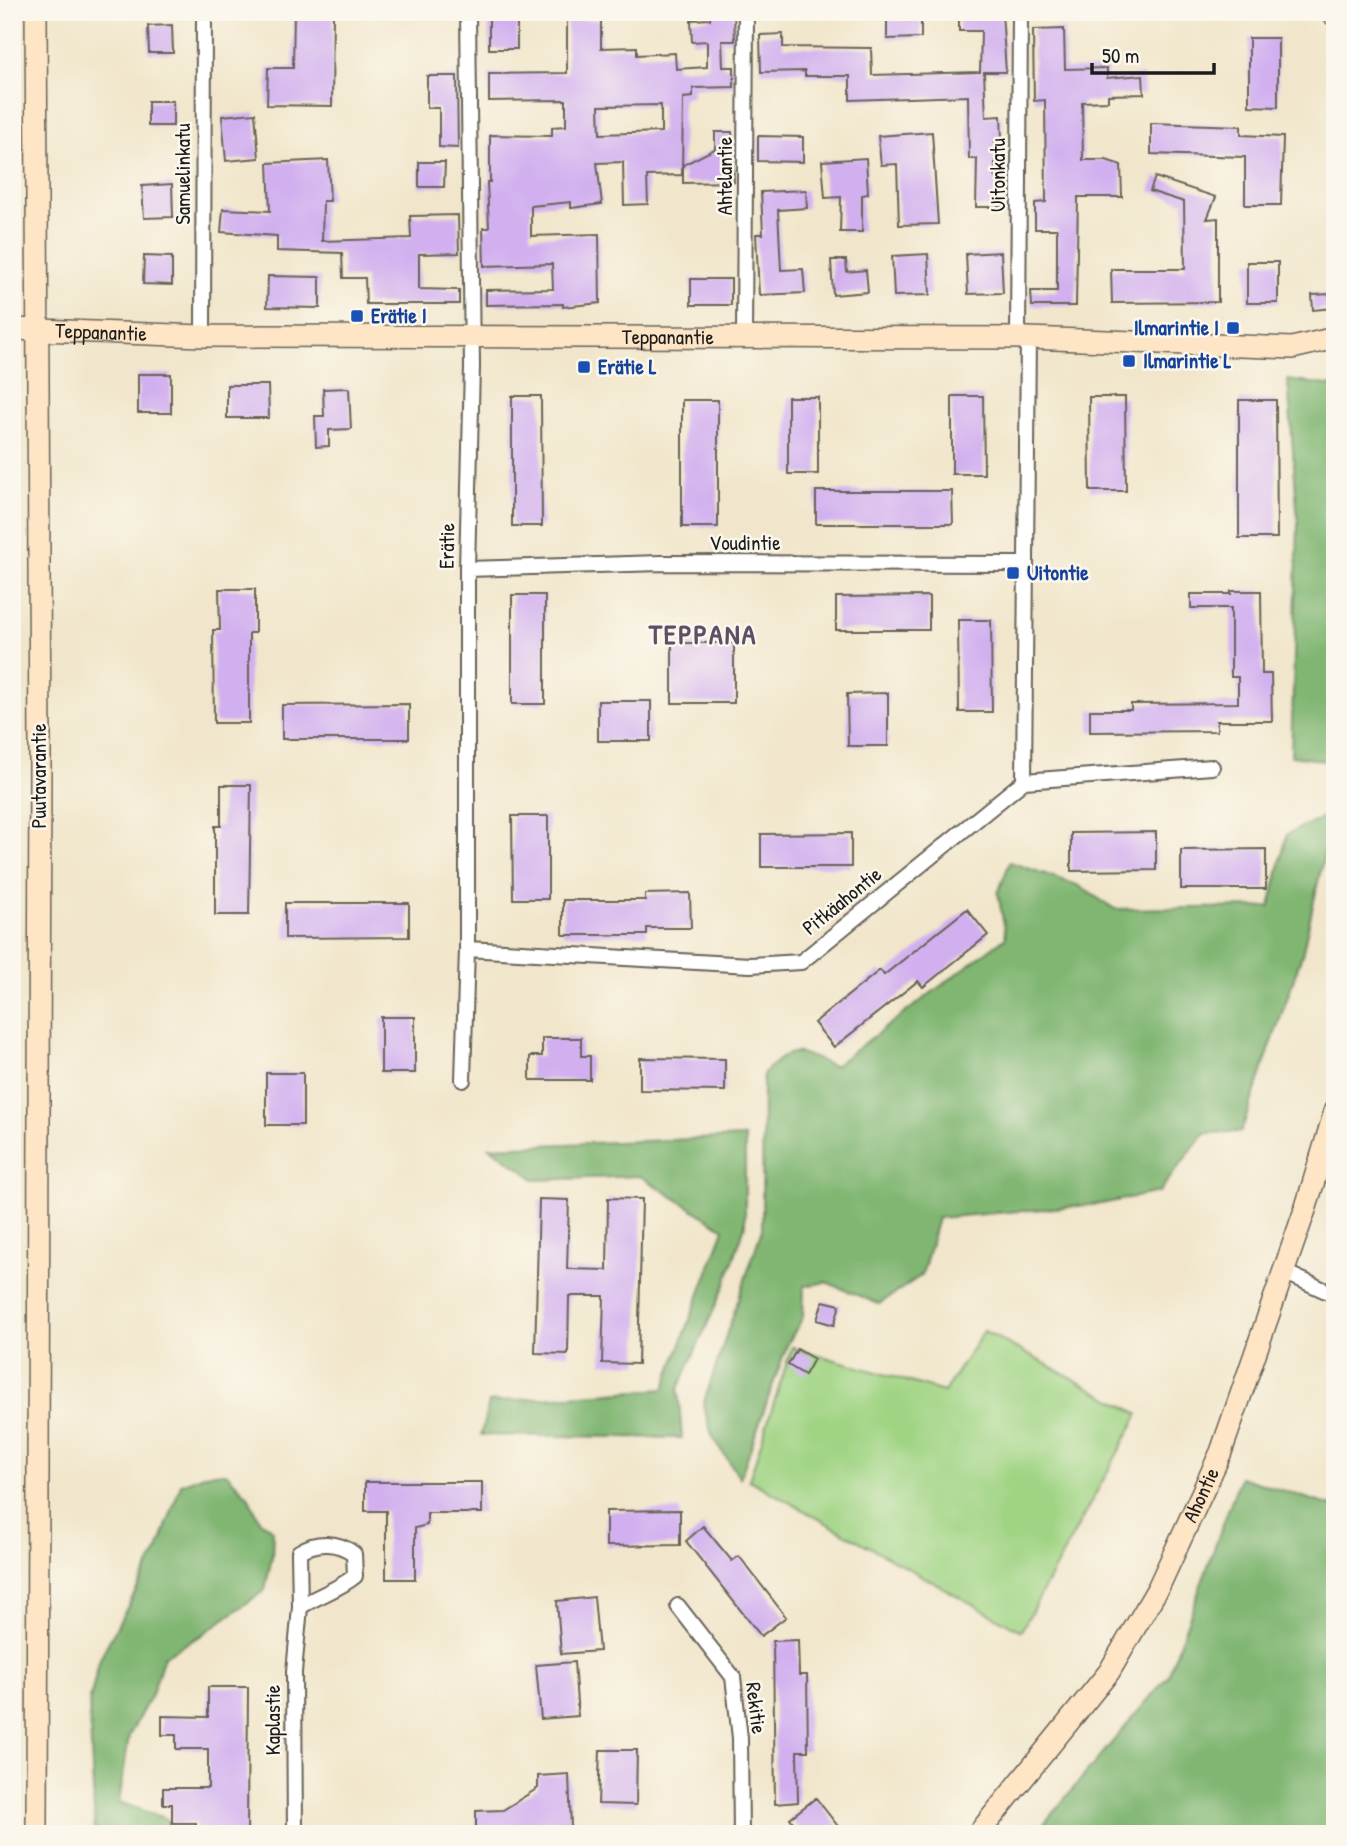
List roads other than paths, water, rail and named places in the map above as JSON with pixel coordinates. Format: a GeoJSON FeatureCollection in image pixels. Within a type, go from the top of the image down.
{"type":"FeatureCollection","features":[{"type":"Feature","properties":{"kind":"street","name":"Puutavarantie"},"geometry":{"type":"LineString","coordinates":[[36,12],[37,1834]]}},
{"type":"Feature","properties":{"kind":"street","name":"Samuelinkatu"},"geometry":{"type":"LineString","coordinates":[[203,336],[204,12]]}},
{"type":"Feature","properties":{"kind":"street","name":"Erätie"},"geometry":{"type":"LineString","coordinates":[[463,1080],[467,949],[467,569],[472,338],[468,12]]}},
{"type":"Feature","properties":{"kind":"street","name":"Ahtelantie"},"geometry":{"type":"LineString","coordinates":[[744,339],[746,12]]}},
{"type":"Feature","properties":{"kind":"street","name":"Uitonkatu"},"geometry":{"type":"LineString","coordinates":[[1020,12],[1023,339]]}},
{"type":"Feature","properties":{"kind":"street","name":"Teppanantie"},"geometry":{"type":"LineString","coordinates":[[12,329],[203,336],[1023,339],[1300,347],[1335,338]]}},
{"type":"Feature","properties":{"kind":"street"},"geometry":{"type":"LineString","coordinates":[[1023,339],[1024,781],[1212,767]]}},
{"type":"Feature","properties":{"kind":"street","name":"Teppanantie"},"geometry":{"type":"LineString","coordinates":[[1300,347],[1318,354],[1335,353]]}},
{"type":"Feature","properties":{"kind":"street","name":"Voudintie"},"geometry":{"type":"LineString","coordinates":[[467,569],[662,563],[1024,564]]}},
{"type":"Feature","properties":{"kind":"street","name":"Pitkäahontie"},"geometry":{"type":"LineString","coordinates":[[467,949],[750,965],[801,962],[1024,781]]}},
{"type":"Feature","properties":{"kind":"street","name":"Ahontie"},"geometry":{"type":"LineString","coordinates":[[978,1834],[1109,1672],[1158,1588],[1222,1452],[1284,1272],[1335,1111]]}},
{"type":"Feature","properties":{"kind":"street"},"geometry":{"type":"LineString","coordinates":[[1284,1272],[1335,1296]]}},
{"type":"Feature","properties":{"kind":"street","name":"Kaplastie"},"geometry":{"type":"LineString","coordinates":[[295,1834],[294,1672],[300,1607],[299,1552],[311,1544],[346,1548],[354,1554],[357,1566],[355,1576],[340,1588],[314,1598],[300,1607]]}},
{"type":"Feature","properties":{"kind":"street","name":"Rekitie"},"geometry":{"type":"LineString","coordinates":[[678,1606],[733,1677],[740,1738],[741,1834]]}},
{"type":"Feature","properties":{"kind":"place","name":"Erätie I"},"geometry":{"type":"Point","coordinates":[357,316]}},
{"type":"Feature","properties":{"kind":"place","name":"Ilmarintie I"},"geometry":{"type":"Point","coordinates":[1233,328]}},
{"type":"Feature","properties":{"kind":"place","name":"Ilmarintie L"},"geometry":{"type":"Point","coordinates":[1129,361]}},
{"type":"Feature","properties":{"kind":"place","name":"Erätie L"},"geometry":{"type":"Point","coordinates":[584,367]}},
{"type":"Feature","properties":{"kind":"place","name":"Uitontie"},"geometry":{"type":"Point","coordinates":[1013,573]}},
{"type":"Feature","properties":{"kind":"district","name":"TEPPANA"},"geometry":{"type":"Point","coordinates":[703,634]}}]}
